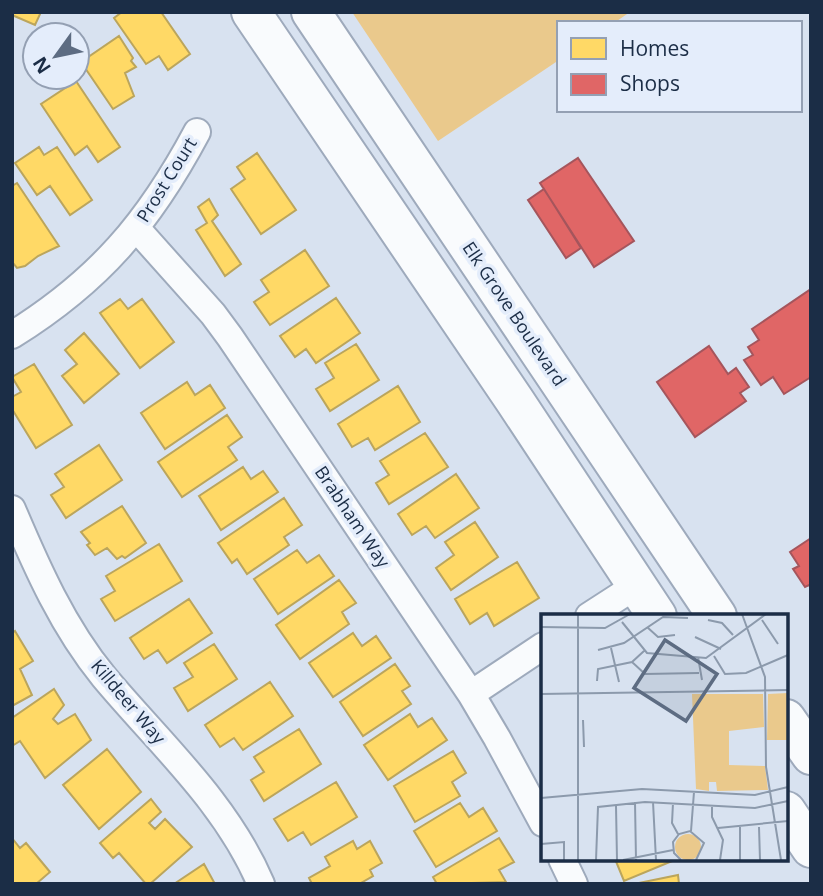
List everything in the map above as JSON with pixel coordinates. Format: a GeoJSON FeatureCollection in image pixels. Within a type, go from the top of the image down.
{"type":"FeatureCollection","features":[{"type":"Feature","properties":{"kind":"main road"},"geometry":{"type":"LineString","coordinates":[[251,12],[656,614]]}},
{"type":"Feature","properties":{"kind":"main road","name":"Elk Grove Boulevard"},"geometry":{"type":"LineString","coordinates":[[311,12],[716,614]]}},
{"type":"Feature","properties":{"kind":"main road"},"geometry":{"type":"LineString","coordinates":[[788,722],[811,755]]}},
{"type":"Feature","properties":{"kind":"main road"},"geometry":{"type":"LineString","coordinates":[[788,814],[811,848]]}},
{"type":"Feature","properties":{"kind":"street","name":"Prost Court"},"geometry":{"type":"LineString","coordinates":[[12,335],[70,295],[117,252],[137,229],[173,176],[197,132]]}},
{"type":"Feature","properties":{"kind":"street","name":"Brabham Way"},"geometry":{"type":"LineString","coordinates":[[137,229],[213,314],[230,337],[471,694],[541,819]]}},
{"type":"Feature","properties":{"kind":"street","name":"Killdeer Way"},"geometry":{"type":"LineString","coordinates":[[12,509],[42,578],[70,628],[102,675],[207,793],[240,840],[261,884]]}},
{"type":"Feature","properties":{"kind":"street"},"geometry":{"type":"LineString","coordinates":[[592,614],[637,585]]}},
{"type":"Feature","properties":{"kind":"street"},"geometry":{"type":"LineString","coordinates":[[471,694],[541,647]]}},
{"type":"Feature","properties":{"kind":"street"},"geometry":{"type":"LineString","coordinates":[[563,861],[574,884]]}},
{"type":"Feature","properties":{"kind":"shaded area"},"geometry":{"type":"Polygon","coordinates":[[[352,12],[630,12],[617,21],[557,21],[557,61],[438,141],[352,12]]]}},
{"type":"Feature","properties":{"kind":"building: Homes"},"geometry":{"type":"Polygon","coordinates":[[[12,12],[41,12],[37,21],[26,21],[12,15],[12,12]]]}},
{"type":"Feature","properties":{"kind":"building: Homes"},"geometry":{"type":"Polygon","coordinates":[[[122,12],[161,12],[190,54],[168,70],[159,56],[146,64],[114,18],[122,12]]]}},
{"type":"Feature","properties":{"kind":"building: Homes"},"geometry":{"type":"Polygon","coordinates":[[[119,36],[136,67],[125,73],[134,96],[113,109],[91,77],[91,55],[119,36]]]}},
{"type":"Feature","properties":{"kind":"building: Homes"},"geometry":{"type":"Polygon","coordinates":[[[61,91],[83,91],[120,147],[98,162],[87,146],[75,155],[41,104],[61,91]]]}},
{"type":"Feature","properties":{"kind":"building: Homes"},"geometry":{"type":"Polygon","coordinates":[[[39,147],[44,155],[57,147],[92,200],[70,215],[50,186],[37,195],[15,163],[39,147]]]}},
{"type":"Feature","properties":{"kind":"building: Homes"},"geometry":{"type":"Polygon","coordinates":[[[257,153],[296,210],[261,234],[231,189],[245,179],[237,167],[257,153]]]}},
{"type":"Feature","properties":{"kind":"building: Homes"},"geometry":{"type":"Polygon","coordinates":[[[17,183],[59,246],[17,268],[12,262],[12,186],[17,183]]]}},
{"type":"Feature","properties":{"kind":"building: Homes"},"geometry":{"type":"Polygon","coordinates":[[[209,199],[218,215],[212,221],[241,264],[225,276],[196,230],[207,223],[198,207],[209,199]]]}},
{"type":"Feature","properties":{"kind":"building: Homes"},"geometry":{"type":"Polygon","coordinates":[[[305,250],[329,286],[270,325],[254,302],[269,292],[261,280],[305,250]]]}},
{"type":"Feature","properties":{"kind":"building: Homes"},"geometry":{"type":"Polygon","coordinates":[[[336,298],[360,333],[316,363],[306,349],[295,357],[280,336],[336,298]]]}},
{"type":"Feature","properties":{"kind":"building: Homes"},"geometry":{"type":"Polygon","coordinates":[[[120,299],[128,309],[142,299],[174,342],[140,368],[100,313],[120,299]]]}},
{"type":"Feature","properties":{"kind":"building: Homes"},"geometry":{"type":"Polygon","coordinates":[[[84,333],[119,374],[84,403],[62,376],[77,364],[65,350],[84,333]]]}},
{"type":"Feature","properties":{"kind":"building: Homes"},"geometry":{"type":"Polygon","coordinates":[[[356,344],[379,380],[330,411],[316,389],[334,378],[325,363],[356,344]]]}},
{"type":"Feature","properties":{"kind":"building: Homes"},"geometry":{"type":"Polygon","coordinates":[[[34,364],[72,425],[36,448],[12,409],[12,397],[21,392],[12,377],[34,364]]]}},
{"type":"Feature","properties":{"kind":"building: Homes"},"geometry":{"type":"Polygon","coordinates":[[[187,382],[195,395],[210,385],[225,408],[165,449],[141,413],[187,382]]]}},
{"type":"Feature","properties":{"kind":"building: Homes"},"geometry":{"type":"Polygon","coordinates":[[[398,386],[420,422],[375,450],[368,438],[352,447],[338,424],[398,386]]]}},
{"type":"Feature","properties":{"kind":"building: Homes"},"geometry":{"type":"Polygon","coordinates":[[[227,415],[242,437],[228,447],[237,460],[182,497],[158,462],[227,415]]]}},
{"type":"Feature","properties":{"kind":"building: Homes"},"geometry":{"type":"Polygon","coordinates":[[[425,433],[448,467],[389,504],[376,483],[389,475],[380,461],[425,433]]]}},
{"type":"Feature","properties":{"kind":"building: Homes"},"geometry":{"type":"Polygon","coordinates":[[[99,445],[122,480],[66,518],[51,495],[64,487],[55,474],[99,445]]]}},
{"type":"Feature","properties":{"kind":"building: Homes"},"geometry":{"type":"Polygon","coordinates":[[[243,467],[251,479],[263,471],[278,492],[221,530],[199,496],[243,467]]]}},
{"type":"Feature","properties":{"kind":"building: Homes"},"geometry":{"type":"Polygon","coordinates":[[[456,474],[479,508],[435,538],[426,526],[412,535],[398,514],[456,474]]]}},
{"type":"Feature","properties":{"kind":"building: Homes"},"geometry":{"type":"Polygon","coordinates":[[[284,498],[302,525],[284,537],[289,545],[247,574],[237,559],[232,563],[218,543],[284,498]]]}},
{"type":"Feature","properties":{"kind":"building: Homes"},"geometry":{"type":"Polygon","coordinates":[[[122,506],[146,543],[125,558],[122,556],[117,559],[107,548],[95,555],[81,532],[122,506]]]}},
{"type":"Feature","properties":{"kind":"building: Homes"},"geometry":{"type":"Polygon","coordinates":[[[475,522],[498,557],[451,590],[436,568],[454,555],[445,542],[475,522]]]}},
{"type":"Feature","properties":{"kind":"building: Homes"},"geometry":{"type":"Polygon","coordinates":[[[159,544],[182,581],[115,621],[101,599],[115,591],[106,576],[159,544]]]}},
{"type":"Feature","properties":{"kind":"building: Homes"},"geometry":{"type":"Polygon","coordinates":[[[297,550],[307,563],[319,555],[334,576],[278,614],[254,579],[297,550]]]}},
{"type":"Feature","properties":{"kind":"building: Homes"},"geometry":{"type":"Polygon","coordinates":[[[517,562],[539,598],[494,626],[487,613],[470,624],[455,599],[517,562]]]}},
{"type":"Feature","properties":{"kind":"building: Homes"},"geometry":{"type":"Polygon","coordinates":[[[339,580],[356,603],[342,612],[349,624],[300,659],[276,625],[339,580]]]}},
{"type":"Feature","properties":{"kind":"building: Homes"},"geometry":{"type":"Polygon","coordinates":[[[189,599],[212,633],[167,663],[158,650],[144,659],[130,638],[189,599]]]}},
{"type":"Feature","properties":{"kind":"building: Homes"},"geometry":{"type":"Polygon","coordinates":[[[15,631],[33,661],[20,669],[32,695],[12,706],[12,633],[15,631]]]}},
{"type":"Feature","properties":{"kind":"building: Homes"},"geometry":{"type":"Polygon","coordinates":[[[353,633],[362,646],[376,636],[391,658],[333,697],[309,663],[353,633]]]}},
{"type":"Feature","properties":{"kind":"building: Homes"},"geometry":{"type":"Polygon","coordinates":[[[214,644],[237,679],[188,711],[174,688],[193,677],[184,663],[214,644]]]}},
{"type":"Feature","properties":{"kind":"building: Homes"},"geometry":{"type":"Polygon","coordinates":[[[395,664],[410,686],[402,691],[411,704],[363,736],[340,702],[395,664]]]}},
{"type":"Feature","properties":{"kind":"building: Homes"},"geometry":{"type":"Polygon","coordinates":[[[270,682],[293,716],[243,750],[234,738],[220,747],[205,725],[270,682]]]}},
{"type":"Feature","properties":{"kind":"building: Homes"},"geometry":{"type":"Polygon","coordinates":[[[54,689],[64,705],[53,719],[58,724],[75,714],[91,740],[45,778],[20,741],[12,746],[12,718],[54,689]]]}},
{"type":"Feature","properties":{"kind":"building: Homes"},"geometry":{"type":"Polygon","coordinates":[[[410,714],[418,727],[432,718],[447,740],[388,780],[364,745],[410,714]]]}},
{"type":"Feature","properties":{"kind":"building: Homes"},"geometry":{"type":"Polygon","coordinates":[[[299,729],[321,764],[264,801],[251,780],[264,772],[254,757],[299,729]]]}},
{"type":"Feature","properties":{"kind":"building: Homes"},"geometry":{"type":"Polygon","coordinates":[[[107,749],[141,792],[99,829],[63,785],[107,749]]]}},
{"type":"Feature","properties":{"kind":"building: Homes"},"geometry":{"type":"Polygon","coordinates":[[[453,751],[466,773],[452,782],[460,796],[415,822],[394,786],[453,751]]]}},
{"type":"Feature","properties":{"kind":"building: Homes"},"geometry":{"type":"Polygon","coordinates":[[[336,782],[357,817],[311,845],[303,832],[288,841],[274,819],[336,782]]]}},
{"type":"Feature","properties":{"kind":"building: Homes"},"geometry":{"type":"Polygon","coordinates":[[[151,799],[161,812],[149,823],[155,829],[165,819],[192,847],[150,884],[146,884],[119,853],[113,858],[100,843],[151,799]]]}},
{"type":"Feature","properties":{"kind":"building: Homes"},"geometry":{"type":"Polygon","coordinates":[[[460,803],[469,817],[483,808],[497,831],[436,867],[414,831],[460,803]]]}},
{"type":"Feature","properties":{"kind":"building: Homes"},"geometry":{"type":"Polygon","coordinates":[[[12,838],[20,848],[26,843],[50,872],[36,884],[12,884],[12,838]]]}},
{"type":"Feature","properties":{"kind":"building: Homes"},"geometry":{"type":"Polygon","coordinates":[[[499,838],[514,862],[499,870],[506,882],[437,884],[433,877],[499,838]]]}},
{"type":"Feature","properties":{"kind":"building: Homes"},"geometry":{"type":"Polygon","coordinates":[[[353,841],[357,849],[370,841],[382,863],[370,870],[373,876],[359,884],[312,884],[309,878],[330,866],[325,857],[353,841]]]}},
{"type":"Feature","properties":{"kind":"building: Homes"},"geometry":{"type":"Polygon","coordinates":[[[616,861],[672,861],[624,881],[616,861]]]}},
{"type":"Feature","properties":{"kind":"building: Homes"},"geometry":{"type":"Polygon","coordinates":[[[204,864],[215,884],[174,884],[204,864]]]}},
{"type":"Feature","properties":{"kind":"building: Homes"},"geometry":{"type":"Polygon","coordinates":[[[678,875],[679,884],[634,884],[678,875]]]}},
{"type":"Feature","properties":{"kind":"building: Shops"},"geometry":{"type":"Polygon","coordinates":[[[578,158],[634,241],[594,267],[540,183],[578,158]]]}},
{"type":"Feature","properties":{"kind":"building: Shops"},"geometry":{"type":"Polygon","coordinates":[[[544,189],[581,248],[566,258],[528,200],[544,189]]]}},
{"type":"Feature","properties":{"kind":"building: Shops"},"geometry":{"type":"Polygon","coordinates":[[[811,289],[811,377],[784,394],[773,377],[761,385],[744,360],[753,355],[748,347],[759,340],[752,329],[811,289]]]}},
{"type":"Feature","properties":{"kind":"building: Shops"},"geometry":{"type":"Polygon","coordinates":[[[709,346],[728,374],[736,368],[749,387],[740,393],[746,401],[695,437],[657,382],[709,346]]]}},
{"type":"Feature","properties":{"kind":"building: Shops"},"geometry":{"type":"Polygon","coordinates":[[[811,538],[811,588],[809,585],[805,587],[793,569],[799,566],[790,552],[811,538]]]}}]}
